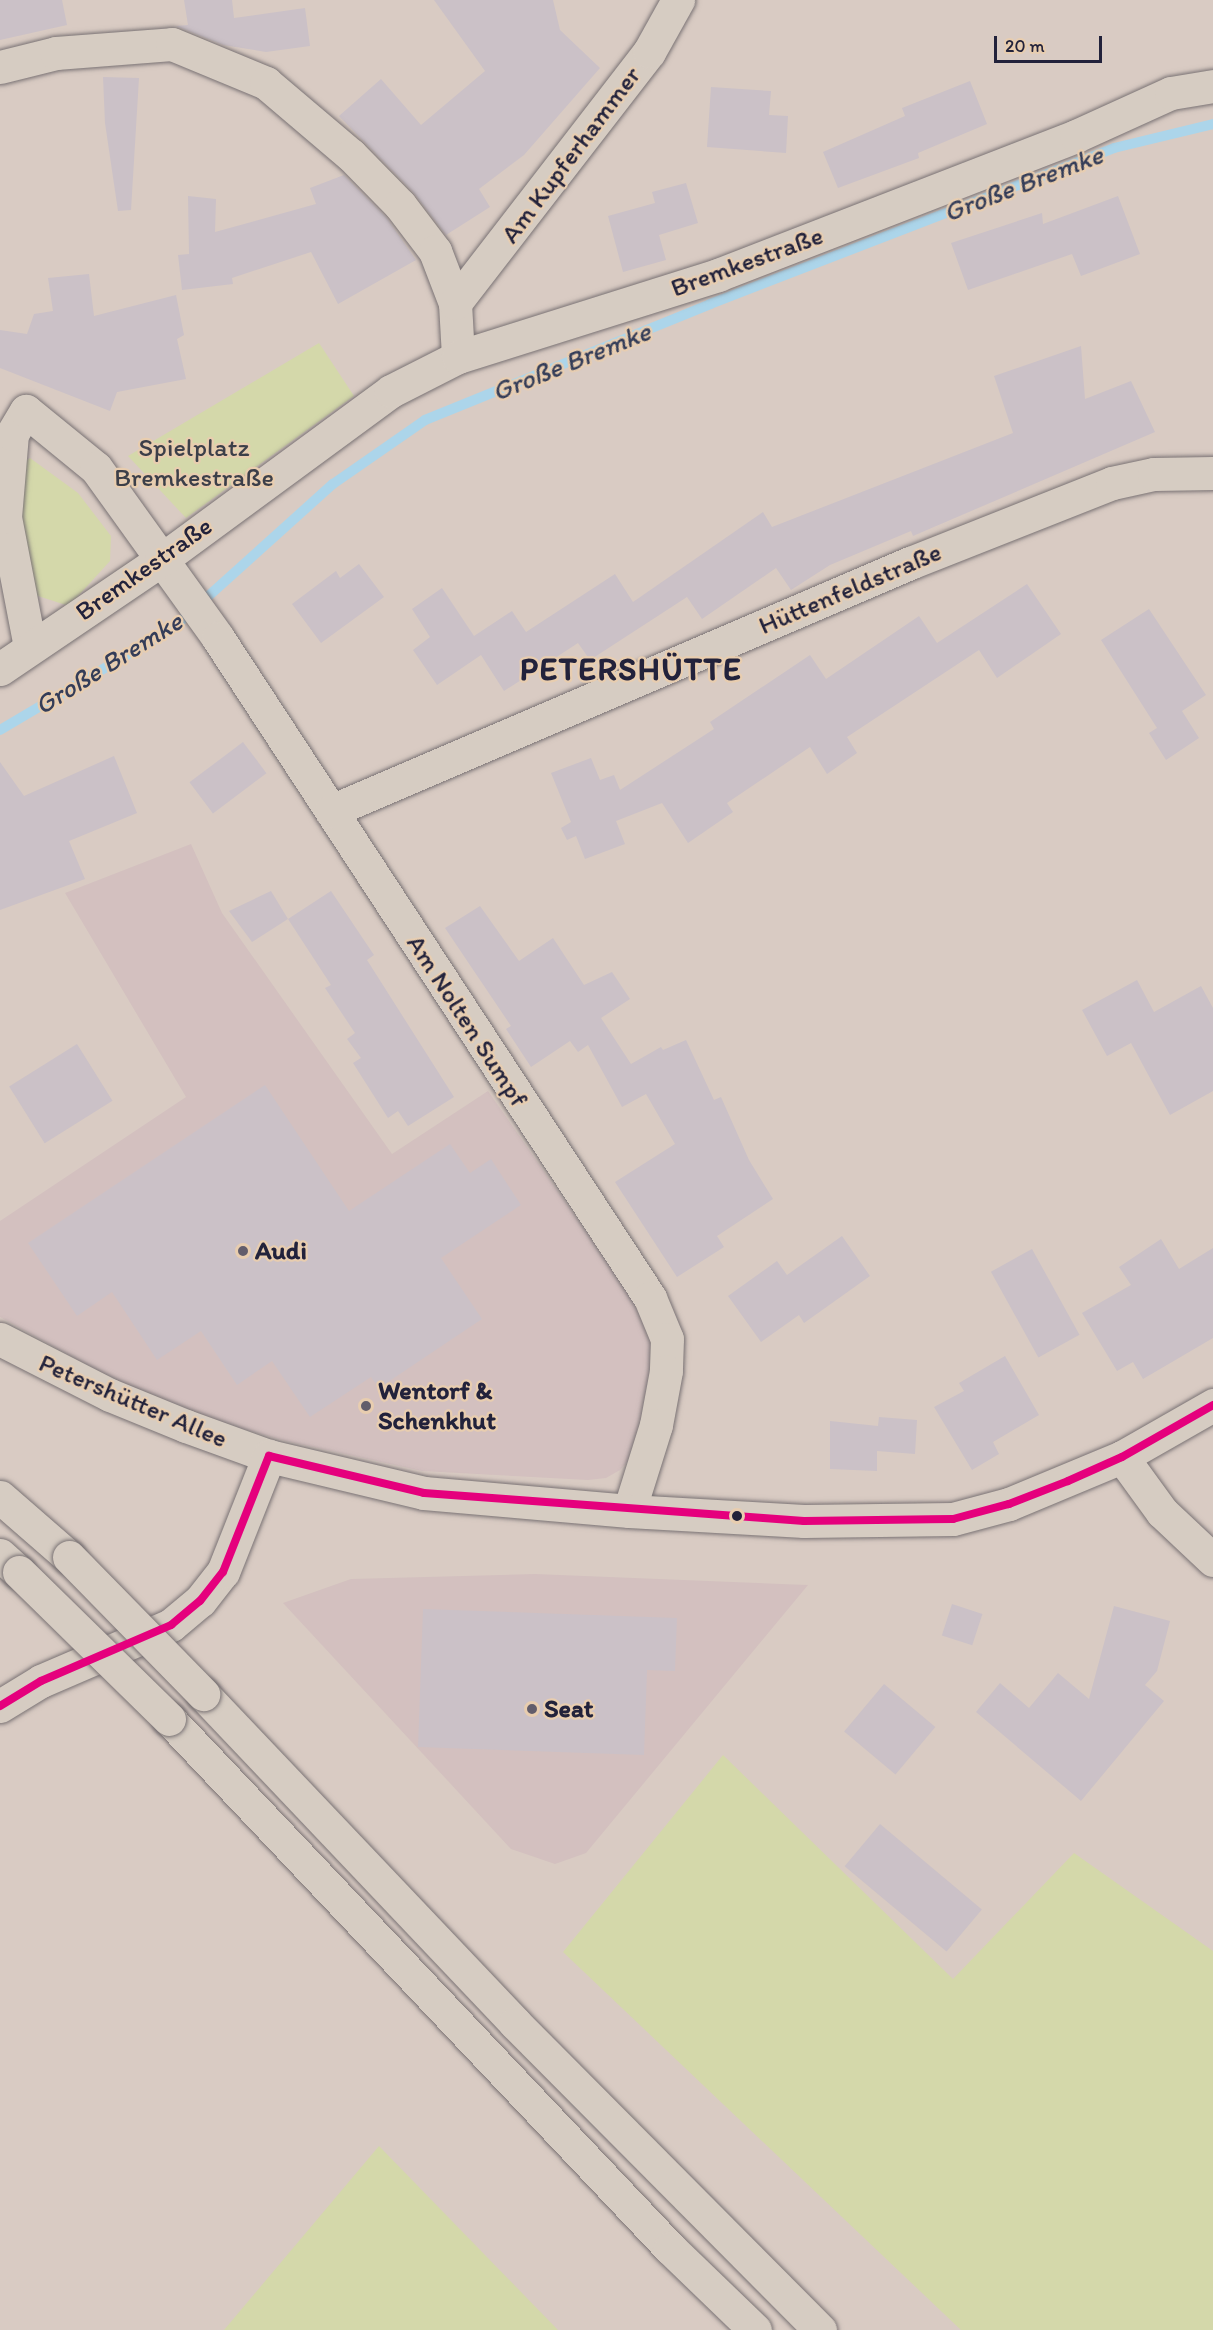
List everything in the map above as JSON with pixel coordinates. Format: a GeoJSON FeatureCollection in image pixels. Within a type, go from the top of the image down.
{"type":"FeatureCollection","features":[{"type":"Feature","properties":{"kind":"main road","name":"Am Kupferhammer"},"geometry":{"type":"LineString","coordinates":[[455,303],[649,52],[678,0]]}},
{"type":"Feature","properties":{"kind":"main road"},"geometry":{"type":"LineString","coordinates":[[0,67],[56,53],[172,44],[266,83],[351,155],[400,205],[435,251],[455,303],[458,357]]}},
{"type":"Feature","properties":{"kind":"main road","name":"Bremkestraße"},"geometry":{"type":"LineString","coordinates":[[0,669],[161,560],[391,391],[458,357],[718,275],[1076,136],[1172,93],[1213,86]]}},
{"type":"Feature","properties":{"kind":"main road","name":"Am Nolten Sumpf"},"geometry":{"type":"LineString","coordinates":[[30,647],[5,517],[12,434],[26,411],[96,468],[206,622],[650,1298],[667,1340],[666,1371],[656,1425],[629,1511]]}},
{"type":"Feature","properties":{"kind":"main road","name":"Hüttenfeldstraße"},"geometry":{"type":"LineString","coordinates":[[331,812],[910,563],[1112,483],[1154,474],[1213,473]]}},
{"type":"Feature","properties":{"kind":"main road","name":"Petershütter Allee"},"geometry":{"type":"LineString","coordinates":[[0,1339],[110,1395],[269,1456],[424,1493],[629,1511],[874,1523],[953,1519],[1009,1504],[1122,1457],[1213,1405]]}},
{"type":"Feature","properties":{"kind":"main road"},"geometry":{"type":"LineString","coordinates":[[0,1706],[41,1681],[171,1625],[200,1601],[223,1572],[269,1456]]}},
{"type":"Feature","properties":{"kind":"main road"},"geometry":{"type":"LineString","coordinates":[[1122,1457],[1162,1512],[1202,1554],[1213,1560]]}},
{"type":"Feature","properties":{"kind":"main road"},"geometry":{"type":"LineString","coordinates":[[0,1497],[69,1557],[203,1694],[515,2023],[820,2330]]}},
{"type":"Feature","properties":{"kind":"main road"},"geometry":{"type":"LineString","coordinates":[[10,1563],[169,1719],[670,2248],[755,2330]]}},
{"type":"Feature","properties":{"kind":"shaded area"},"geometry":{"type":"Polygon","coordinates":[[[191,844],[222,913],[392,1154],[488,1091],[637,1305],[652,1338],[657,1366],[636,1452],[620,1470],[606,1478],[588,1480],[422,1471],[286,1441],[194,1415],[105,1375],[0,1317],[0,1221],[186,1097],[65,893],[191,844]]]}},
{"type":"Feature","properties":{"kind":"shaded area"},"geometry":{"type":"Polygon","coordinates":[[[535,1574],[808,1585],[586,1853],[555,1864],[511,1849],[283,1603],[351,1579],[535,1574]]]}},
{"type":"Feature","properties":{"kind":"green space","name":"Spielplatz Bremkestraße"},"geometry":{"type":"Polygon","coordinates":[[[319,343],[354,396],[186,518],[128,456],[319,343]]]}},
{"type":"Feature","properties":{"kind":"green space"},"geometry":{"type":"Polygon","coordinates":[[[30,458],[78,493],[111,536],[110,561],[69,606],[38,596],[27,587],[12,493],[20,464],[30,458]]]}},
{"type":"Feature","properties":{"kind":"green space"},"geometry":{"type":"Polygon","coordinates":[[[723,1755],[953,1979],[1074,1853],[1213,1951],[1213,2330],[961,2330],[563,1952],[723,1755]]]}},
{"type":"Feature","properties":{"kind":"green space"},"geometry":{"type":"Polygon","coordinates":[[[379,2146],[558,2330],[224,2330],[379,2146]]]}},
{"type":"Feature","properties":{"kind":"building"},"geometry":{"type":"Polygon","coordinates":[[[0,0],[62,0],[67,25],[0,40],[0,0]]]}},
{"type":"Feature","properties":{"kind":"building"},"geometry":{"type":"Polygon","coordinates":[[[184,0],[232,0],[234,18],[305,8],[310,46],[266,52],[223,45],[176,26],[188,25],[184,0]]]}},
{"type":"Feature","properties":{"kind":"building"},"geometry":{"type":"Polygon","coordinates":[[[434,0],[553,0],[560,30],[600,68],[524,155],[479,189],[490,207],[446,235],[413,192],[339,116],[381,79],[421,125],[485,71],[434,0]]]}},
{"type":"Feature","properties":{"kind":"building"},"geometry":{"type":"Polygon","coordinates":[[[103,77],[139,78],[131,210],[118,211],[105,123],[103,77]]]}},
{"type":"Feature","properties":{"kind":"building"},"geometry":{"type":"Polygon","coordinates":[[[970,81],[987,124],[918,153],[919,158],[838,188],[823,152],[905,116],[902,108],[970,81]]]}},
{"type":"Feature","properties":{"kind":"building"},"geometry":{"type":"Polygon","coordinates":[[[711,87],[771,91],[769,115],[788,116],[786,153],[707,147],[711,87]]]}},
{"type":"Feature","properties":{"kind":"building"},"geometry":{"type":"Polygon","coordinates":[[[344,175],[386,217],[416,260],[338,304],[311,252],[232,278],[233,284],[182,290],[178,255],[189,254],[188,196],[216,199],[215,232],[316,204],[310,188],[344,175]]]}},
{"type":"Feature","properties":{"kind":"building"},"geometry":{"type":"Polygon","coordinates":[[[686,183],[698,223],[659,235],[666,260],[623,272],[608,216],[655,203],[652,192],[686,183]]]}},
{"type":"Feature","properties":{"kind":"building"},"geometry":{"type":"Polygon","coordinates":[[[1118,196],[1140,254],[1081,276],[1072,254],[968,290],[951,243],[1042,213],[1043,224],[1118,196]]]}},
{"type":"Feature","properties":{"kind":"building"},"geometry":{"type":"Polygon","coordinates":[[[89,274],[94,316],[176,295],[184,335],[177,339],[186,379],[117,392],[110,411],[0,368],[0,330],[27,334],[34,314],[53,311],[48,278],[89,274]]]}},
{"type":"Feature","properties":{"kind":"building"},"geometry":{"type":"Polygon","coordinates":[[[1081,346],[1085,399],[1131,381],[1155,432],[913,536],[911,531],[830,565],[791,590],[776,568],[702,619],[687,597],[590,660],[578,643],[504,691],[481,655],[437,685],[413,650],[430,637],[412,609],[442,588],[474,636],[512,611],[526,632],[615,574],[633,602],[763,512],[772,527],[1013,433],[994,376],[1081,346]]]}},
{"type":"Feature","properties":{"kind":"building"},"geometry":{"type":"Polygon","coordinates":[[[359,564],[384,597],[321,643],[292,604],[336,571],[340,578],[359,564]]]}},
{"type":"Feature","properties":{"kind":"building"},"geometry":{"type":"Polygon","coordinates":[[[1027,584],[1061,634],[997,678],[979,650],[847,737],[857,753],[827,774],[810,747],[727,803],[733,812],[688,843],[662,803],[616,821],[625,844],[585,859],[576,836],[567,840],[561,828],[571,822],[551,773],[591,758],[600,780],[614,775],[620,790],[714,729],[710,722],[810,655],[826,679],[919,616],[937,643],[1027,584]]]}},
{"type":"Feature","properties":{"kind":"building"},"geometry":{"type":"Polygon","coordinates":[[[1149,609],[1206,695],[1182,711],[1199,738],[1166,760],[1149,733],[1157,728],[1101,640],[1149,609]]]}},
{"type":"Feature","properties":{"kind":"building"},"geometry":{"type":"Polygon","coordinates":[[[243,742],[266,773],[213,813],[189,782],[243,742]]]}},
{"type":"Feature","properties":{"kind":"building"},"geometry":{"type":"Polygon","coordinates":[[[114,756],[137,813],[69,841],[85,879],[0,910],[0,762],[24,796],[114,756]]]}},
{"type":"Feature","properties":{"kind":"building"},"geometry":{"type":"Polygon","coordinates":[[[271,891],[288,919],[252,942],[229,911],[271,891]]]}},
{"type":"Feature","properties":{"kind":"building"},"geometry":{"type":"Polygon","coordinates":[[[331,891],[374,955],[367,960],[454,1097],[408,1126],[398,1111],[388,1118],[353,1063],[361,1058],[347,1039],[355,1033],[325,988],[331,985],[288,919],[331,891]]]}},
{"type":"Feature","properties":{"kind":"building"},"geometry":{"type":"Polygon","coordinates":[[[480,906],[519,961],[553,938],[584,985],[612,972],[630,999],[601,1018],[631,1064],[661,1047],[663,1050],[686,1040],[714,1100],[721,1097],[749,1160],[773,1199],[717,1236],[724,1247],[677,1277],[615,1182],[675,1144],[646,1094],[622,1107],[588,1045],[578,1052],[570,1041],[531,1067],[506,1029],[511,1026],[445,928],[480,906]]]}},
{"type":"Feature","properties":{"kind":"building"},"geometry":{"type":"Polygon","coordinates":[[[1137,980],[1154,1012],[1201,986],[1213,1008],[1213,1091],[1170,1115],[1131,1043],[1107,1056],[1082,1010],[1137,980]]]}},
{"type":"Feature","properties":{"kind":"building"},"geometry":{"type":"Polygon","coordinates":[[[77,1044],[113,1101],[45,1143],[9,1086],[77,1044]]]}},
{"type":"Feature","properties":{"kind":"building","name":"Audi"},"geometry":{"type":"Polygon","coordinates":[[[265,1085],[349,1211],[450,1144],[470,1173],[491,1159],[521,1205],[441,1258],[482,1319],[379,1388],[371,1377],[310,1417],[272,1361],[237,1385],[201,1331],[157,1360],[112,1292],[77,1316],[28,1243],[265,1085]]]}},
{"type":"Feature","properties":{"kind":"building"},"geometry":{"type":"Polygon","coordinates":[[[842,1236],[870,1276],[804,1323],[799,1315],[761,1342],[728,1296],[777,1261],[787,1275],[842,1236]]]}},
{"type":"Feature","properties":{"kind":"building"},"geometry":{"type":"Polygon","coordinates":[[[1161,1239],[1179,1269],[1213,1248],[1213,1338],[1143,1379],[1133,1362],[1117,1371],[1082,1313],[1131,1285],[1119,1267],[1161,1239]]]}},
{"type":"Feature","properties":{"kind":"building"},"geometry":{"type":"Polygon","coordinates":[[[1032,1249],[1080,1335],[1038,1357],[991,1272],[1032,1249]]]}},
{"type":"Feature","properties":{"kind":"building"},"geometry":{"type":"Polygon","coordinates":[[[1005,1356],[1039,1415],[993,1442],[999,1454],[972,1470],[934,1407],[964,1391],[959,1383],[1005,1356]]]}},
{"type":"Feature","properties":{"kind":"building"},"geometry":{"type":"Polygon","coordinates":[[[879,1417],[917,1420],[915,1454],[877,1451],[877,1471],[830,1469],[830,1421],[878,1426],[879,1417]]]}},
{"type":"Feature","properties":{"kind":"building"},"geometry":{"type":"Polygon","coordinates":[[[952,1604],[982,1614],[972,1645],[942,1635],[952,1604]]]}},
{"type":"Feature","properties":{"kind":"building"},"geometry":{"type":"Polygon","coordinates":[[[1114,1606],[1170,1621],[1157,1671],[1145,1685],[1164,1701],[1081,1801],[976,1712],[1000,1683],[1029,1708],[1058,1673],[1089,1699],[1114,1606]]]}},
{"type":"Feature","properties":{"kind":"building","name":"Seat"},"geometry":{"type":"Polygon","coordinates":[[[423,1609],[677,1618],[675,1671],[647,1670],[644,1755],[418,1747],[423,1609]]]}},
{"type":"Feature","properties":{"kind":"building"},"geometry":{"type":"Polygon","coordinates":[[[884,1684],[935,1727],[895,1775],[844,1731],[884,1684]]]}},
{"type":"Feature","properties":{"kind":"building"},"geometry":{"type":"Polygon","coordinates":[[[880,1824],[982,1909],[947,1952],[845,1866],[880,1824]]]}},
{"type":"Feature","properties":{"kind":"waterway","name":"Große Bremke"},"geometry":{"type":"LineString","coordinates":[[0,730],[174,627],[333,484],[425,420],[710,304],[1114,148],[1213,124]]}},
{"type":"Feature","properties":{"kind":"transit line"},"geometry":{"type":"LineString","coordinates":[[269,1456],[424,1493],[804,1521],[953,1519],[1009,1504],[1068,1481],[1122,1457],[1213,1405]]}},
{"type":"Feature","properties":{"kind":"transit line"},"geometry":{"type":"LineString","coordinates":[[0,1706],[41,1681],[171,1625],[200,1601],[223,1572],[269,1456]]}},
{"type":"Feature","properties":{"kind":"place","name":"Audi"},"geometry":{"type":"Point","coordinates":[243,1251]}},
{"type":"Feature","properties":{"kind":"place","name":"Wentorf & Schenkhut"},"geometry":{"type":"Point","coordinates":[366,1406]}},
{"type":"Feature","properties":{"kind":"place","name":"Seat"},"geometry":{"type":"Point","coordinates":[532,1709]}},
{"type":"Feature","properties":{"kind":"district","name":"PETERSHÜTTE"},"geometry":{"type":"Point","coordinates":[631,669]}}]}
